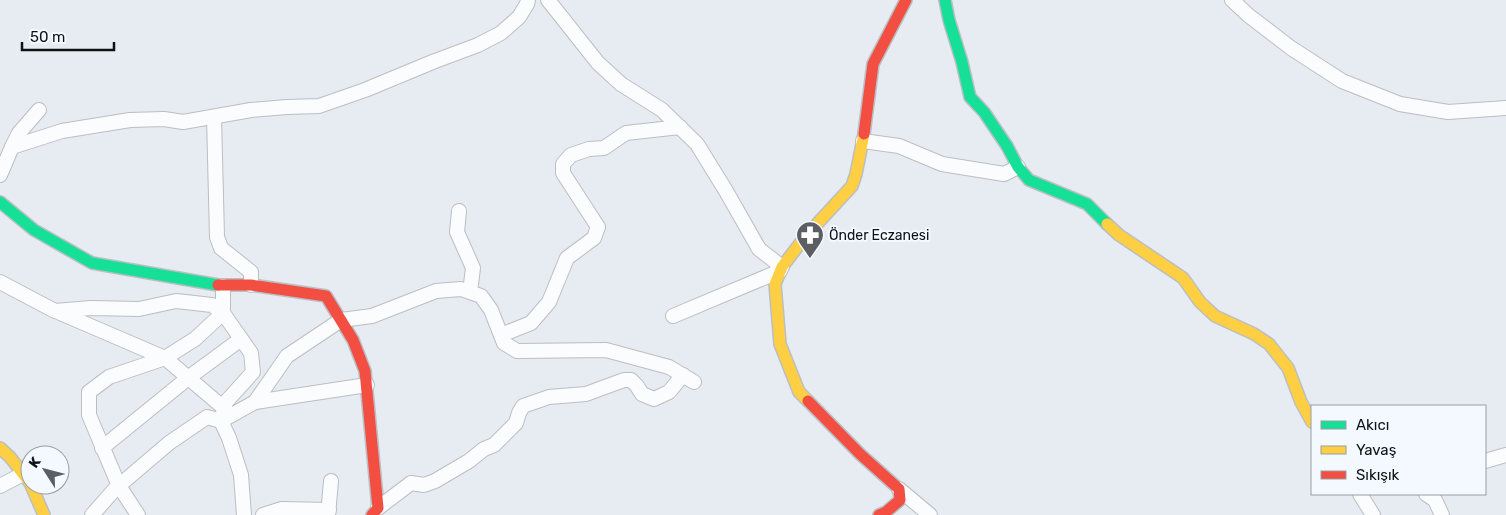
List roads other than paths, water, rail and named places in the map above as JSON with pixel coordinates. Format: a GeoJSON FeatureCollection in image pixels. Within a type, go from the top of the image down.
{"type":"FeatureCollection","features":[{"type":"Feature","properties":{"kind":"street"},"geometry":{"type":"LineString","coordinates":[[12,147],[62,131],[130,120],[164,119],[183,122],[252,110],[319,106],[366,90],[478,45],[501,33],[519,17],[528,0]]}},
{"type":"Feature","properties":{"kind":"street"},"geometry":{"type":"LineString","coordinates":[[548,0],[598,63],[621,84],[662,110],[697,144],[759,249],[781,269]]}},
{"type":"Feature","properties":{"kind":"street"},"geometry":{"type":"LineString","coordinates":[[906,0],[873,64],[863,141],[852,186],[805,237],[781,269],[775,284],[780,344],[799,392],[860,454],[930,515]]}},
{"type":"Feature","properties":{"kind":"street"},"geometry":{"type":"LineString","coordinates":[[945,0],[970,97],[984,112],[1007,146],[1018,167],[1029,180],[1087,204],[1119,235],[1183,278],[1200,302],[1215,316],[1254,334],[1269,344],[1288,368],[1301,402],[1311,420]]}},
{"type":"Feature","properties":{"kind":"street"},"geometry":{"type":"LineString","coordinates":[[1232,0],[1248,15],[1291,48],[1342,81],[1400,104],[1448,112],[1506,108]]}},
{"type":"Feature","properties":{"kind":"street"},"geometry":{"type":"LineString","coordinates":[[0,175],[19,133],[39,110]]}},
{"type":"Feature","properties":{"kind":"street"},"geometry":{"type":"LineString","coordinates":[[214,117],[217,237],[221,248],[251,272],[251,285]]}},
{"type":"Feature","properties":{"kind":"street"},"geometry":{"type":"LineString","coordinates":[[501,335],[532,323],[549,302],[567,258],[578,252],[594,238],[598,227],[563,173],[564,164],[571,155],[589,149],[604,148],[626,133],[680,127]]}},
{"type":"Feature","properties":{"kind":"street"},"geometry":{"type":"LineString","coordinates":[[863,141],[899,146],[942,164],[1004,174],[1018,167]]}},
{"type":"Feature","properties":{"kind":"street"},"geometry":{"type":"LineString","coordinates":[[0,202],[34,230],[92,263],[223,286],[251,285],[326,296],[353,340],[365,371],[375,512]]}},
{"type":"Feature","properties":{"kind":"street"},"geometry":{"type":"LineString","coordinates":[[459,211],[457,232],[473,268],[470,292]]}},
{"type":"Feature","properties":{"kind":"street"},"geometry":{"type":"LineString","coordinates":[[673,316],[781,269]]}},
{"type":"Feature","properties":{"kind":"street"},"geometry":{"type":"LineString","coordinates":[[0,282],[55,311],[164,358],[188,378],[223,415],[241,475],[244,515]]}},
{"type":"Feature","properties":{"kind":"street"},"geometry":{"type":"LineString","coordinates":[[223,286],[224,313]]}},
{"type":"Feature","properties":{"kind":"street"},"geometry":{"type":"LineString","coordinates":[[255,402],[287,356],[340,320],[372,316],[436,291],[461,289],[481,296],[491,310],[504,343],[518,351],[606,350],[669,367],[689,379],[670,392],[654,399],[642,394],[631,380],[624,380],[586,394],[549,397],[523,406],[516,423],[494,445],[484,449],[469,461],[435,481],[424,485],[411,483],[375,512]]}},
{"type":"Feature","properties":{"kind":"street"},"geometry":{"type":"LineString","coordinates":[[55,311],[90,308],[139,310],[176,301],[212,305],[224,313],[251,353],[253,372],[226,402],[223,415]]}},
{"type":"Feature","properties":{"kind":"street"},"geometry":{"type":"LineString","coordinates":[[138,515],[119,486],[88,416],[89,392],[109,377],[164,358],[195,339],[224,313]]}},
{"type":"Feature","properties":{"kind":"street"},"geometry":{"type":"LineString","coordinates":[[102,448],[188,378],[241,339]]}},
{"type":"Feature","properties":{"kind":"street"},"geometry":{"type":"LineString","coordinates":[[92,515],[119,486],[169,443],[207,417],[223,415],[255,402],[367,385]]}},
{"type":"Feature","properties":{"kind":"street"},"geometry":{"type":"LineString","coordinates":[[0,448],[20,470]]}},
{"type":"Feature","properties":{"kind":"street"},"geometry":{"type":"LineString","coordinates":[[1486,461],[1506,455]]}},
{"type":"Feature","properties":{"kind":"street"},"geometry":{"type":"LineString","coordinates":[[263,515],[282,509],[328,513],[331,481]]}},
{"type":"Feature","properties":{"kind":"street"},"geometry":{"type":"LineString","coordinates":[[0,486],[20,482]]}},
{"type":"Feature","properties":{"kind":"street"},"geometry":{"type":"LineString","coordinates":[[879,515],[886,512],[900,500],[899,489]]}},
{"type":"Feature","properties":{"kind":"street"},"geometry":{"type":"LineString","coordinates":[[35,495],[44,515]]}},
{"type":"Feature","properties":{"kind":"street"},"geometry":{"type":"LineString","coordinates":[[1361,495],[1373,515]]}},
{"type":"Feature","properties":{"kind":"street"},"geometry":{"type":"LineString","coordinates":[[1428,495],[1435,500],[1442,515]]}},
{"type":"Feature","properties":{"kind":"place","name":"Önder Eczanesi"},"geometry":{"type":"Point","coordinates":[810,259]}}]}
